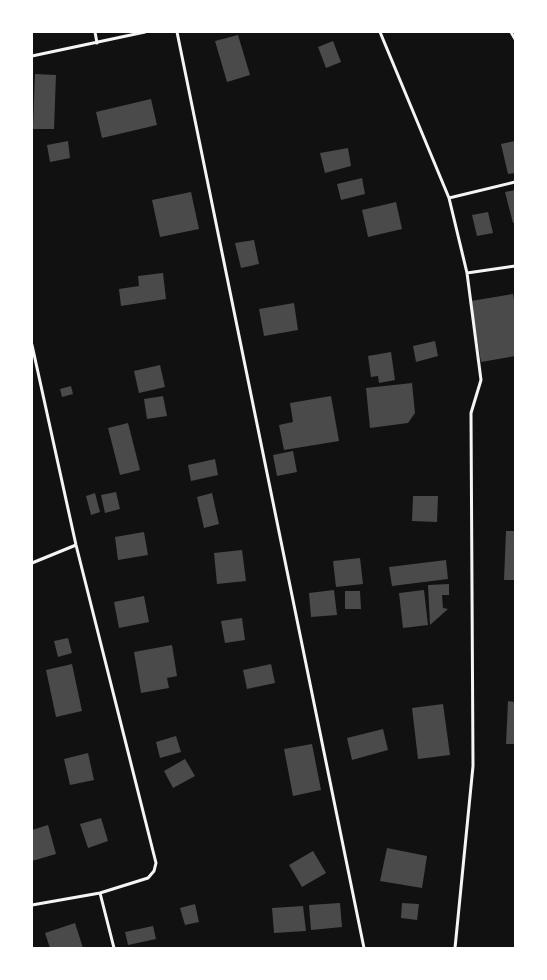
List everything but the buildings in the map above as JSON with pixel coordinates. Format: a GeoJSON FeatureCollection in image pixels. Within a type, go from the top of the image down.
{"type":"FeatureCollection","features":[{"type":"Feature","properties":{"kind":"lane"},"geometry":{"type":"LineString","coordinates":[[95,32],[97,42]]}},
{"type":"Feature","properties":{"kind":"lane"},"geometry":{"type":"LineString","coordinates":[[32,56],[145,32]]}},
{"type":"Feature","properties":{"kind":"lane"},"geometry":{"type":"LineString","coordinates":[[177,32],[364,948]]}},
{"type":"Feature","properties":{"kind":"lane"},"geometry":{"type":"LineString","coordinates":[[380,32],[449,198],[467,273],[481,380],[472,413],[473,766],[455,948]]}},
{"type":"Feature","properties":{"kind":"lane"},"geometry":{"type":"LineString","coordinates":[[511,32],[515,39]]}},
{"type":"Feature","properties":{"kind":"lane"},"geometry":{"type":"LineString","coordinates":[[449,198],[515,182]]}},
{"type":"Feature","properties":{"kind":"lane"},"geometry":{"type":"LineString","coordinates":[[467,273],[515,266]]}},
{"type":"Feature","properties":{"kind":"lane"},"geometry":{"type":"LineString","coordinates":[[32,345],[76,545],[156,863],[154,871],[148,878],[100,893],[32,905]]}},
{"type":"Feature","properties":{"kind":"lane"},"geometry":{"type":"LineString","coordinates":[[32,563],[76,545]]}},
{"type":"Feature","properties":{"kind":"lane"},"geometry":{"type":"LineString","coordinates":[[100,893],[114,948]]}}]}
